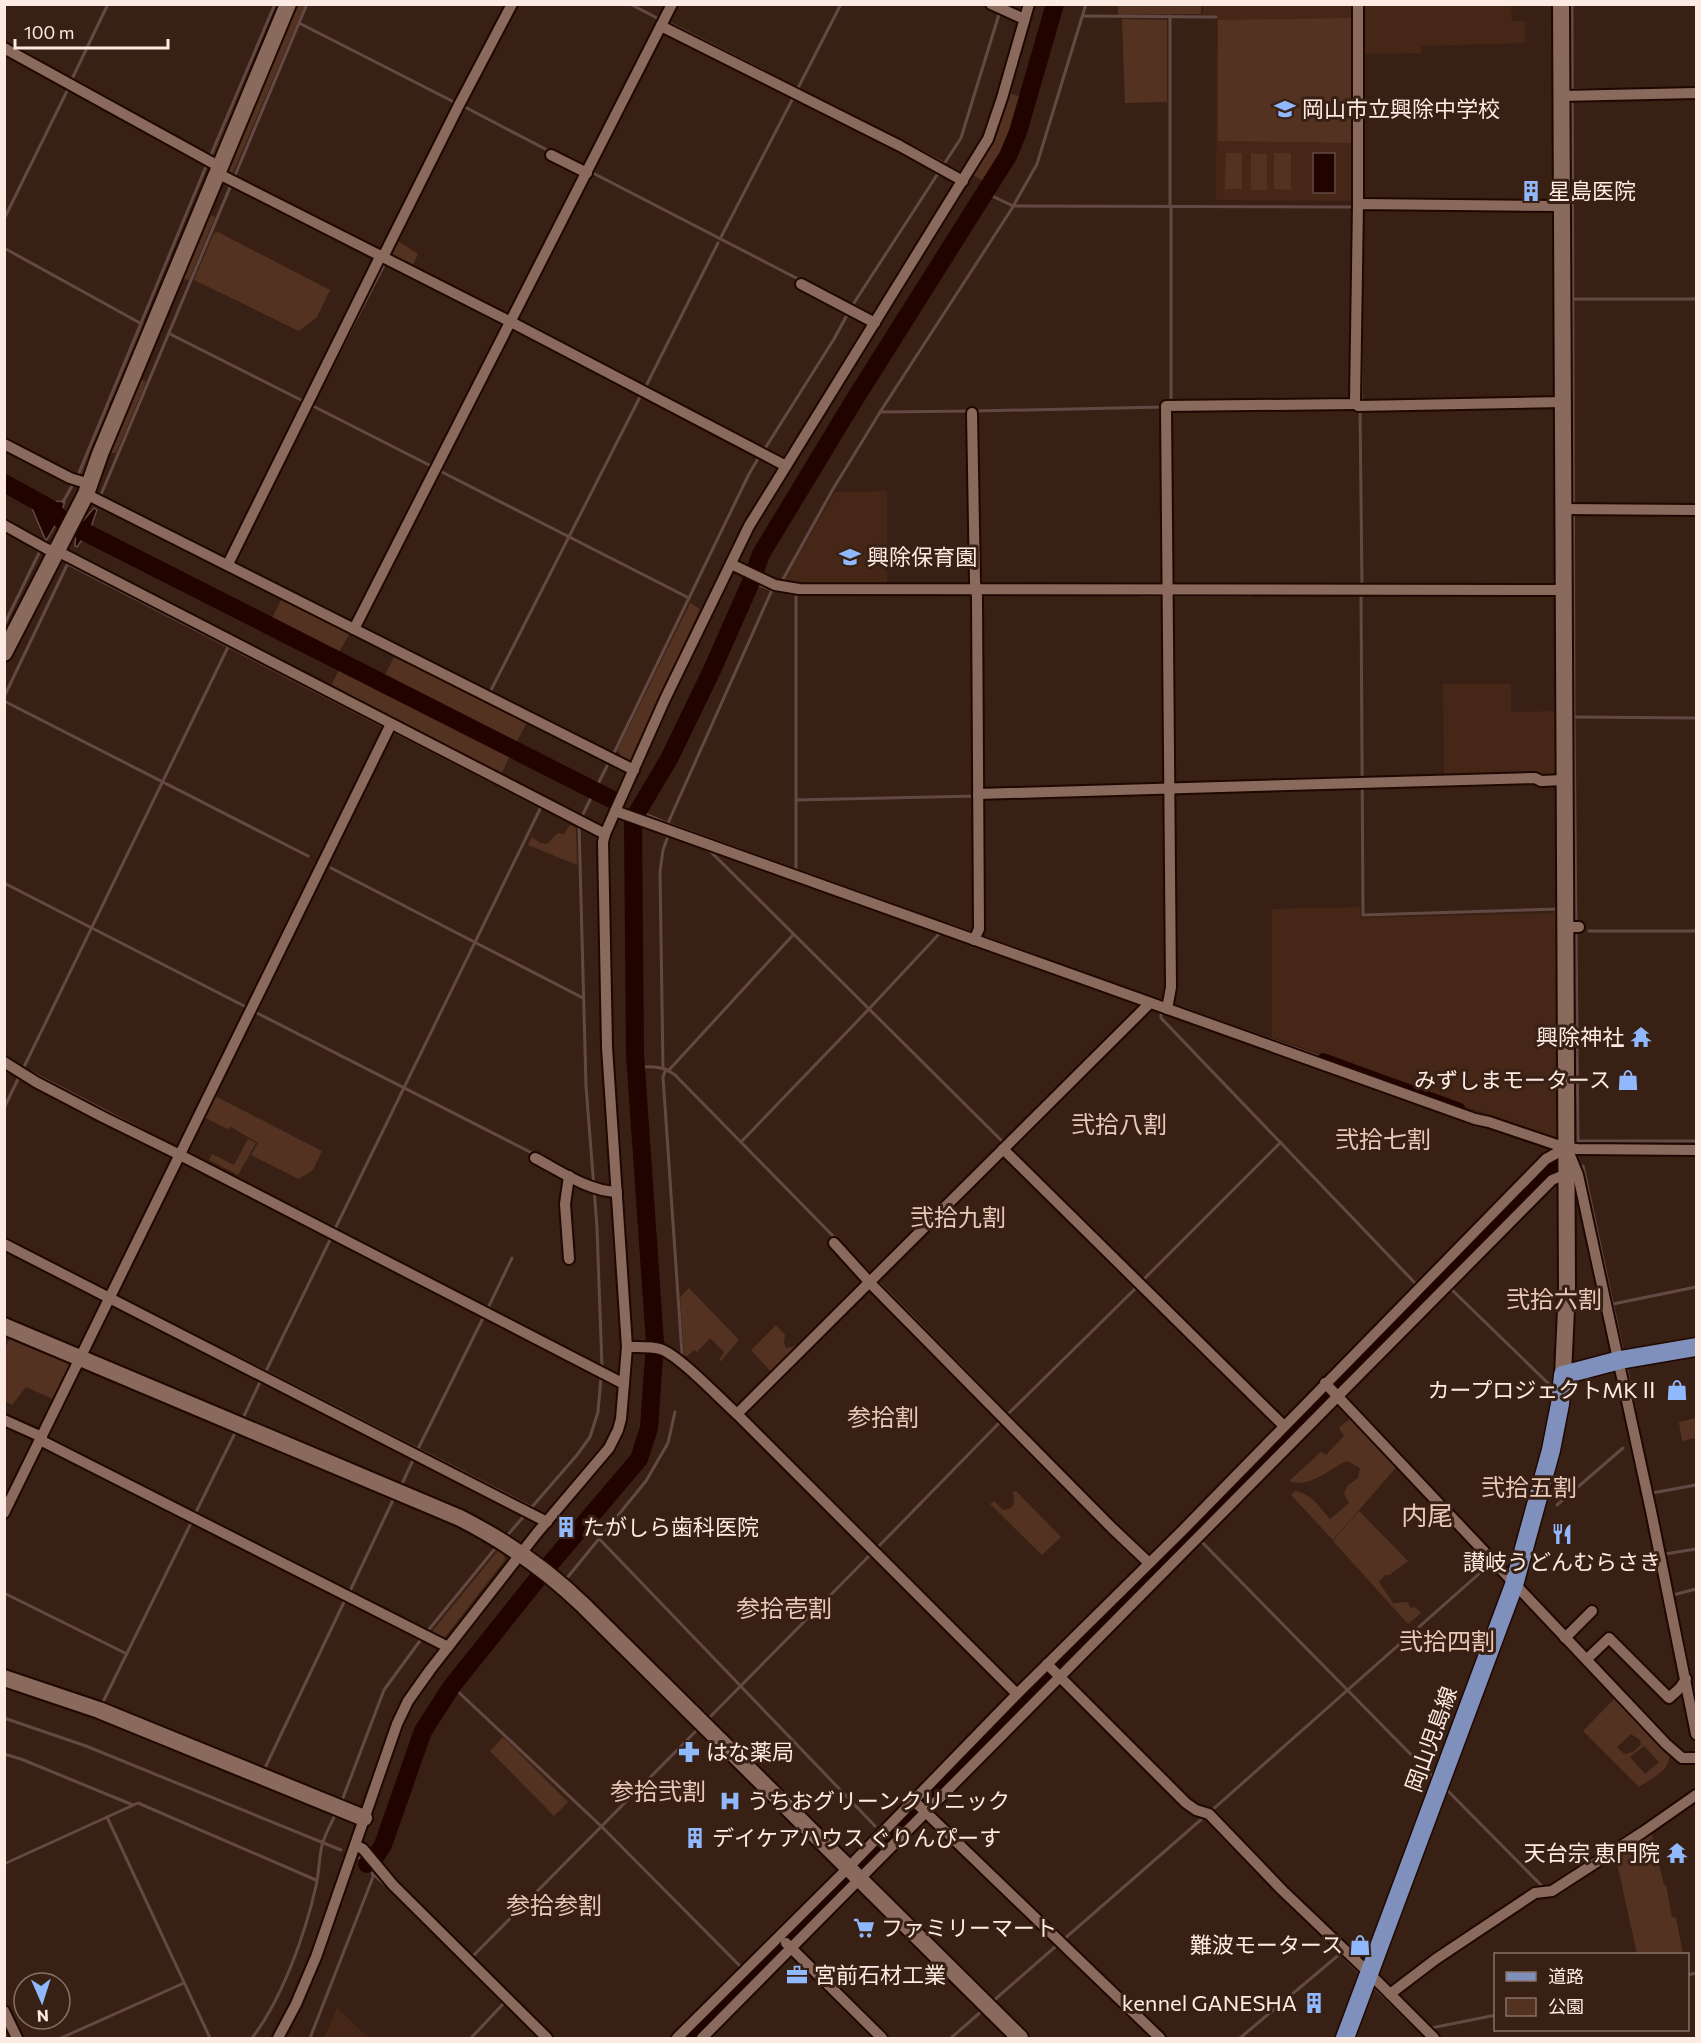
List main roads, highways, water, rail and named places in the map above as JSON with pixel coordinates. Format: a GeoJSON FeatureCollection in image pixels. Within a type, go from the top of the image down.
{"type":"FeatureCollection","features":[{"type":"Feature","properties":{"kind":"main road","name":"岡山児島線"},"geometry":{"type":"LineString","coordinates":[[1345,2038],[1514,1585],[1551,1450],[1563,1375],[1622,1360],[1696,1347]]}},
{"type":"Feature","properties":{"kind":"waterway"},"geometry":{"type":"LineString","coordinates":[[71,81],[108,4]]}},
{"type":"Feature","properties":{"kind":"waterway"},"geometry":{"type":"LineString","coordinates":[[210,157],[275,4]]}},
{"type":"Feature","properties":{"kind":"waterway"},"geometry":{"type":"LineString","coordinates":[[100,497],[307,4]]}},
{"type":"Feature","properties":{"kind":"waterway"},"geometry":{"type":"LineString","coordinates":[[630,4],[661,20]]}},
{"type":"Feature","properties":{"kind":"waterway"},"geometry":{"type":"LineString","coordinates":[[797,90],[841,4]]}},
{"type":"Feature","properties":{"kind":"waterway"},"geometry":{"type":"LineString","coordinates":[[367,1864],[383,1845],[423,1731],[452,1686],[539,1577],[639,1459],[649,1428],[655,1343],[635,1054],[633,823],[669,759],[712,670],[761,554],[853,402],[1008,156],[1018,132],[1055,4]]}},
{"type":"Feature","properties":{"kind":"waterway"},"geometry":{"type":"LineString","coordinates":[[782,581],[833,489],[1011,210],[1037,164],[1086,4]]}},
{"type":"Feature","properties":{"kind":"waterway"},"geometry":{"type":"LineString","coordinates":[[1572,4],[1578,1143]]}},
{"type":"Feature","properties":{"kind":"waterway"},"geometry":{"type":"LineString","coordinates":[[764,450],[834,339],[852,306],[961,138],[1000,11]]}},
{"type":"Feature","properties":{"kind":"waterway"},"geometry":{"type":"LineString","coordinates":[[1083,16],[1216,17]]}},
{"type":"Feature","properties":{"kind":"waterway"},"geometry":{"type":"LineString","coordinates":[[1170,16],[1170,207]]}},
{"type":"Feature","properties":{"kind":"waterway"},"geometry":{"type":"LineString","coordinates":[[667,22],[765,72]]}},
{"type":"Feature","properties":{"kind":"waterway"},"geometry":{"type":"LineString","coordinates":[[299,23],[456,103]]}},
{"type":"Feature","properties":{"kind":"waterway"},"geometry":{"type":"LineString","coordinates":[[4,219],[69,87]]}},
{"type":"Feature","properties":{"kind":"waterway"},"geometry":{"type":"LineString","coordinates":[[1572,90],[1615,90]]}},
{"type":"Feature","properties":{"kind":"waterway"},"geometry":{"type":"LineString","coordinates":[[720,239],[792,100]]}},
{"type":"Feature","properties":{"kind":"waterway"},"geometry":{"type":"LineString","coordinates":[[463,106],[551,152]]}},
{"type":"Feature","properties":{"kind":"waterway"},"geometry":{"type":"LineString","coordinates":[[913,147],[943,163]]}},
{"type":"Feature","properties":{"kind":"waterway"},"geometry":{"type":"LineString","coordinates":[[78,475],[207,164]]}},
{"type":"Feature","properties":{"kind":"waterway"},"geometry":{"type":"LineString","coordinates":[[591,172],[802,281]]}},
{"type":"Feature","properties":{"kind":"waterway"},"geometry":{"type":"LineString","coordinates":[[986,193],[1013,206],[1350,207]]}},
{"type":"Feature","properties":{"kind":"waterway"},"geometry":{"type":"LineString","coordinates":[[1171,207],[1171,402]]}},
{"type":"Feature","properties":{"kind":"waterway"},"geometry":{"type":"LineString","coordinates":[[645,388],[718,243]]}},
{"type":"Feature","properties":{"kind":"waterway"},"geometry":{"type":"LineString","coordinates":[[4,248],[140,323]]}},
{"type":"Feature","properties":{"kind":"waterway"},"geometry":{"type":"LineString","coordinates":[[327,375],[386,261]]}},
{"type":"Feature","properties":{"kind":"waterway"},"geometry":{"type":"LineString","coordinates":[[1573,299],[1696,299]]}},
{"type":"Feature","properties":{"kind":"waterway"},"geometry":{"type":"LineString","coordinates":[[516,321],[526,302]]}},
{"type":"Feature","properties":{"kind":"waterway"},"geometry":{"type":"LineString","coordinates":[[170,334],[305,402]]}},
{"type":"Feature","properties":{"kind":"waterway"},"geometry":{"type":"LineString","coordinates":[[1361,342],[1361,400]]}},
{"type":"Feature","properties":{"kind":"waterway"},"geometry":{"type":"LineString","coordinates":[[489,694],[642,393]]}},
{"type":"Feature","properties":{"kind":"waterway"},"geometry":{"type":"LineString","coordinates":[[311,405],[433,467]]}},
{"type":"Feature","properties":{"kind":"waterway"},"geometry":{"type":"LineString","coordinates":[[976,413],[976,411],[1163,407]]}},
{"type":"Feature","properties":{"kind":"waterway"},"geometry":{"type":"LineString","coordinates":[[1360,409],[1362,587]]}},
{"type":"Feature","properties":{"kind":"waterway"},"geometry":{"type":"LineString","coordinates":[[880,412],[971,411]]}},
{"type":"Feature","properties":{"kind":"waterway"},"geometry":{"type":"LineString","coordinates":[[613,755],[759,457]]}},
{"type":"Feature","properties":{"kind":"waterway"},"geometry":{"type":"LineString","coordinates":[[438,470],[689,598]]}},
{"type":"Feature","properties":{"kind":"waterway"},"geometry":{"type":"LineString","coordinates":[[4,483],[51,509],[63,521],[611,799]]}},
{"type":"Feature","properties":{"kind":"waterway"},"geometry":{"type":"LineString","coordinates":[[63,502],[72,486]]}},
{"type":"Feature","properties":{"kind":"waterway"},"geometry":{"type":"LineString","coordinates":[[4,625],[40,551]]}},
{"type":"Feature","properties":{"kind":"waterway"},"geometry":{"type":"LineString","coordinates":[[4,697],[68,563]]}},
{"type":"Feature","properties":{"kind":"waterway"},"geometry":{"type":"LineString","coordinates":[[68,564],[533,803]]}},
{"type":"Feature","properties":{"kind":"waterway"},"geometry":{"type":"LineString","coordinates":[[751,582],[772,590],[795,594]]}},
{"type":"Feature","properties":{"kind":"waterway"},"geometry":{"type":"LineString","coordinates":[[668,823],[772,590]]}},
{"type":"Feature","properties":{"kind":"waterway"},"geometry":{"type":"LineString","coordinates":[[796,594],[796,869]]}},
{"type":"Feature","properties":{"kind":"waterway"},"geometry":{"type":"LineString","coordinates":[[1361,594],[1363,915],[1559,909]]}},
{"type":"Feature","properties":{"kind":"waterway"},"geometry":{"type":"LineString","coordinates":[[1139,595],[1164,595]]}},
{"type":"Feature","properties":{"kind":"waterway"},"geometry":{"type":"LineString","coordinates":[[1174,595],[1250,595]]}},
{"type":"Feature","properties":{"kind":"waterway"},"geometry":{"type":"LineString","coordinates":[[23,1069],[228,647]]}},
{"type":"Feature","properties":{"kind":"waterway"},"geometry":{"type":"LineString","coordinates":[[4,701],[308,856]]}},
{"type":"Feature","properties":{"kind":"waterway"},"geometry":{"type":"LineString","coordinates":[[1574,717],[1696,718]]}},
{"type":"Feature","properties":{"kind":"waterway"},"geometry":{"type":"LineString","coordinates":[[581,818],[607,766]]}},
{"type":"Feature","properties":{"kind":"waterway"},"geometry":{"type":"LineString","coordinates":[[796,800],[977,796]]}},
{"type":"Feature","properties":{"kind":"waterway"},"geometry":{"type":"LineString","coordinates":[[334,1231],[541,807]]}},
{"type":"Feature","properties":{"kind":"waterway"},"geometry":{"type":"LineString","coordinates":[[638,811],[921,915]]}},
{"type":"Feature","properties":{"kind":"waterway"},"geometry":{"type":"LineString","coordinates":[[579,824],[586,1086],[597,1227],[602,1368]]}},
{"type":"Feature","properties":{"kind":"waterway"},"geometry":{"type":"LineString","coordinates":[[663,1068],[660,872],[667,839]]}},
{"type":"Feature","properties":{"kind":"waterway"},"geometry":{"type":"LineString","coordinates":[[709,850],[1005,1144]]}},
{"type":"Feature","properties":{"kind":"waterway"},"geometry":{"type":"LineString","coordinates":[[331,868],[583,998]]}},
{"type":"Feature","properties":{"kind":"waterway"},"geometry":{"type":"LineString","coordinates":[[4,883],[248,1008]]}},
{"type":"Feature","properties":{"kind":"waterway"},"geometry":{"type":"LineString","coordinates":[[947,924],[1036,956]]}},
{"type":"Feature","properties":{"kind":"waterway"},"geometry":{"type":"LineString","coordinates":[[1589,931],[1696,931]]}},
{"type":"Feature","properties":{"kind":"waterway"},"geometry":{"type":"LineString","coordinates":[[741,1142],[939,934]]}},
{"type":"Feature","properties":{"kind":"waterway"},"geometry":{"type":"LineString","coordinates":[[669,1070],[793,935]]}},
{"type":"Feature","properties":{"kind":"waterway"},"geometry":{"type":"LineString","coordinates":[[1158,1000],[1323,1058]]}},
{"type":"Feature","properties":{"kind":"waterway"},"geometry":{"type":"LineString","coordinates":[[255,1012],[532,1153]]}},
{"type":"Feature","properties":{"kind":"waterway"},"geometry":{"type":"LineString","coordinates":[[1161,1013],[1161,1018],[1416,1284]]}},
{"type":"Feature","properties":{"kind":"waterway"},"geometry":{"type":"LineString","coordinates":[[1323,1058],[1460,1108]]}},
{"type":"Feature","properties":{"kind":"waterway"},"geometry":{"type":"LineString","coordinates":[[636,1067],[661,1068],[675,1075],[837,1240]]}},
{"type":"Feature","properties":{"kind":"waterway"},"geometry":{"type":"LineString","coordinates":[[23,1068],[140,1129]]}},
{"type":"Feature","properties":{"kind":"waterway"},"geometry":{"type":"LineString","coordinates":[[666,1069],[663,1077],[682,1354]]}},
{"type":"Feature","properties":{"kind":"waterway"},"geometry":{"type":"LineString","coordinates":[[4,1108],[20,1075]]}},
{"type":"Feature","properties":{"kind":"waterway"},"geometry":{"type":"LineString","coordinates":[[1578,1141],[1696,1141]]}},
{"type":"Feature","properties":{"kind":"waterway"},"geometry":{"type":"LineString","coordinates":[[1142,1281],[1281,1142]]}},
{"type":"Feature","properties":{"kind":"waterway"},"geometry":{"type":"LineString","coordinates":[[694,2038],[1548,1176],[1561,1166]]}},
{"type":"Feature","properties":{"kind":"waterway"},"geometry":{"type":"LineString","coordinates":[[1583,1166],[1623,1354]]}},
{"type":"Feature","properties":{"kind":"waterway"},"geometry":{"type":"LineString","coordinates":[[266,1371],[331,1238]]}},
{"type":"Feature","properties":{"kind":"waterway"},"geometry":{"type":"LineString","coordinates":[[487,1310],[512,1258]]}},
{"type":"Feature","properties":{"kind":"waterway"},"geometry":{"type":"LineString","coordinates":[[858,1262],[1024,1431]]}},
{"type":"Feature","properties":{"kind":"waterway"},"geometry":{"type":"LineString","coordinates":[[1008,1414],[1138,1286]]}},
{"type":"Feature","properties":{"kind":"waterway"},"geometry":{"type":"LineString","coordinates":[[1613,1304],[1696,1287]]}},
{"type":"Feature","properties":{"kind":"waterway"},"geometry":{"type":"LineString","coordinates":[[1450,1288],[1552,1387]]}},
{"type":"Feature","properties":{"kind":"waterway"},"geometry":{"type":"LineString","coordinates":[[418,1449],[484,1316]]}},
{"type":"Feature","properties":{"kind":"waterway"},"geometry":{"type":"LineString","coordinates":[[225,1351],[531,1507]]}},
{"type":"Feature","properties":{"kind":"waterway"},"geometry":{"type":"LineString","coordinates":[[1626,1366],[1643,1451]]}},
{"type":"Feature","properties":{"kind":"waterway"},"geometry":{"type":"LineString","coordinates":[[505,1538],[590,1437],[598,1412],[601,1377]]}},
{"type":"Feature","properties":{"kind":"waterway"},"geometry":{"type":"LineString","coordinates":[[243,1418],[260,1382]]}},
{"type":"Feature","properties":{"kind":"waterway"},"geometry":{"type":"LineString","coordinates":[[567,1578],[646,1481],[668,1443],[675,1412]]}},
{"type":"Feature","properties":{"kind":"waterway"},"geometry":{"type":"LineString","coordinates":[[877,1548],[1001,1421]]}},
{"type":"Feature","properties":{"kind":"waterway"},"geometry":{"type":"LineString","coordinates":[[195,1514],[236,1431]]}},
{"type":"Feature","properties":{"kind":"waterway"},"geometry":{"type":"LineString","coordinates":[[1557,1505],[1623,1448]]}},
{"type":"Feature","properties":{"kind":"waterway"},"geometry":{"type":"LineString","coordinates":[[401,1486],[414,1458]]}},
{"type":"Feature","properties":{"kind":"waterway"},"geometry":{"type":"LineString","coordinates":[[1652,1493],[1696,1485]]}},
{"type":"Feature","properties":{"kind":"waterway"},"geometry":{"type":"LineString","coordinates":[[349,1593],[394,1498]]}},
{"type":"Feature","properties":{"kind":"waterway"},"geometry":{"type":"LineString","coordinates":[[103,1702],[192,1521]]}},
{"type":"Feature","properties":{"kind":"waterway"},"geometry":{"type":"LineString","coordinates":[[584,1523],[875,1826]]}},
{"type":"Feature","properties":{"kind":"waterway"},"geometry":{"type":"LineString","coordinates":[[1194,1534],[1434,1778]]}},
{"type":"Feature","properties":{"kind":"waterway"},"geometry":{"type":"LineString","coordinates":[[426,1633],[498,1545]]}},
{"type":"Feature","properties":{"kind":"waterway"},"geometry":{"type":"LineString","coordinates":[[1665,1554],[1696,1549]]}},
{"type":"Feature","properties":{"kind":"waterway"},"geometry":{"type":"LineString","coordinates":[[269,1550],[332,1583]]}},
{"type":"Feature","properties":{"kind":"waterway"},"geometry":{"type":"LineString","coordinates":[[708,1719],[871,1554]]}},
{"type":"Feature","properties":{"kind":"waterway"},"geometry":{"type":"LineString","coordinates":[[1211,1811],[1498,1557]]}},
{"type":"Feature","properties":{"kind":"waterway"},"geometry":{"type":"LineString","coordinates":[[1673,1595],[1696,1589]]}},
{"type":"Feature","properties":{"kind":"waterway"},"geometry":{"type":"LineString","coordinates":[[1672,1590],[1696,1705]]}},
{"type":"Feature","properties":{"kind":"waterway"},"geometry":{"type":"LineString","coordinates":[[4,1593],[127,1654]]}},
{"type":"Feature","properties":{"kind":"waterway"},"geometry":{"type":"LineString","coordinates":[[264,1770],[345,1600]]}},
{"type":"Feature","properties":{"kind":"waterway"},"geometry":{"type":"LineString","coordinates":[[341,1803],[384,1690],[422,1638]]}},
{"type":"Feature","properties":{"kind":"waterway"},"geometry":{"type":"LineString","coordinates":[[452,1686],[601,1826],[741,1967]]}},
{"type":"Feature","properties":{"kind":"waterway"},"geometry":{"type":"LineString","coordinates":[[4,1718],[86,1746],[341,1850]]}},
{"type":"Feature","properties":{"kind":"waterway"},"geometry":{"type":"LineString","coordinates":[[471,1958],[698,1729]]}},
{"type":"Feature","properties":{"kind":"waterway"},"geometry":{"type":"LineString","coordinates":[[4,1754],[133,1805]]}},
{"type":"Feature","properties":{"kind":"waterway"},"geometry":{"type":"LineString","coordinates":[[1446,1789],[1545,1889]]}},
{"type":"Feature","properties":{"kind":"waterway"},"geometry":{"type":"LineString","coordinates":[[4,1864],[138,1803],[316,1880]]}},
{"type":"Feature","properties":{"kind":"waterway"},"geometry":{"type":"LineString","coordinates":[[252,2038],[283,1986],[299,1945],[316,1886],[322,1845],[337,1811]]}},
{"type":"Feature","properties":{"kind":"waterway"},"geometry":{"type":"LineString","coordinates":[[932,1811],[942,1821]]}},
{"type":"Feature","properties":{"kind":"waterway"},"geometry":{"type":"LineString","coordinates":[[107,1817],[210,2038]]}},
{"type":"Feature","properties":{"kind":"waterway"},"geometry":{"type":"LineString","coordinates":[[992,2002],[1204,1817]]}},
{"type":"Feature","properties":{"kind":"waterway"},"geometry":{"type":"LineString","coordinates":[[310,2038],[373,1877],[372,1869],[360,1858]]}},
{"type":"Feature","properties":{"kind":"waterway"},"geometry":{"type":"LineString","coordinates":[[372,1873],[387,1886]]}},
{"type":"Feature","properties":{"kind":"waterway"},"geometry":{"type":"LineString","coordinates":[[1338,1951],[1358,1971]]}},
{"type":"Feature","properties":{"kind":"waterway"},"geometry":{"type":"LineString","coordinates":[[1240,2038],[1341,1953]]}},
{"type":"Feature","properties":{"kind":"waterway"},"geometry":{"type":"LineString","coordinates":[[1689,1975],[1696,1973]]}},
{"type":"Feature","properties":{"kind":"waterway"},"geometry":{"type":"LineString","coordinates":[[61,2038],[184,1983]]}},
{"type":"Feature","properties":{"kind":"waterway"},"geometry":{"type":"LineString","coordinates":[[1372,1985],[1427,2038]]}},
{"type":"Feature","properties":{"kind":"waterway"},"geometry":{"type":"LineString","coordinates":[[471,2038],[505,2002]]}},
{"type":"Feature","properties":{"kind":"waterway"},"geometry":{"type":"LineString","coordinates":[[951,2038],[983,2010]]}},
{"type":"Feature","properties":{"kind":"waterway"},"geometry":{"type":"LineString","coordinates":[[1431,2028],[1494,2015]]}},
{"type":"Feature","properties":{"kind":"place","name":"岡山市立興除中学校"},"geometry":{"type":"Point","coordinates":[1285,109]}},
{"type":"Feature","properties":{"kind":"place","name":"星島医院"},"geometry":{"type":"Point","coordinates":[1531,191]}},
{"type":"Feature","properties":{"kind":"place","name":"興除保育園"},"geometry":{"type":"Point","coordinates":[850,557]}},
{"type":"Feature","properties":{"kind":"place","name":"興除神社"},"geometry":{"type":"Point","coordinates":[1641,1037]}},
{"type":"Feature","properties":{"kind":"place","name":"みずしまモータース"},"geometry":{"type":"Point","coordinates":[1628,1080]}},
{"type":"Feature","properties":{"kind":"place","name":"カープロジェクトMKⅡ"},"geometry":{"type":"Point","coordinates":[1677,1390]}},
{"type":"Feature","properties":{"kind":"place","name":"たがしら歯科医院"},"geometry":{"type":"Point","coordinates":[566,1527]}},
{"type":"Feature","properties":{"kind":"place","name":"讃岐うどんむらさき"},"geometry":{"type":"Point","coordinates":[1562,1534]}},
{"type":"Feature","properties":{"kind":"place","name":"はな薬局"},"geometry":{"type":"Point","coordinates":[689,1752]}},
{"type":"Feature","properties":{"kind":"place","name":"うちおグリーンクリニック"},"geometry":{"type":"Point","coordinates":[730,1801]}},
{"type":"Feature","properties":{"kind":"place","name":"デイケアハウス ぐりんぴーす"},"geometry":{"type":"Point","coordinates":[695,1838]}},
{"type":"Feature","properties":{"kind":"place","name":"天台宗 恵門院"},"geometry":{"type":"Point","coordinates":[1677,1853]}},
{"type":"Feature","properties":{"kind":"place","name":"ファミリーマート"},"geometry":{"type":"Point","coordinates":[864,1928]}},
{"type":"Feature","properties":{"kind":"place","name":"難波モータース"},"geometry":{"type":"Point","coordinates":[1360,1945]}},
{"type":"Feature","properties":{"kind":"place","name":"宮前石材工業"},"geometry":{"type":"Point","coordinates":[797,1975]}},
{"type":"Feature","properties":{"kind":"place","name":"kennel GANESHA"},"geometry":{"type":"Point","coordinates":[1314,2003]}},
{"type":"Feature","properties":{"kind":"district","name":"弐拾八割"},"geometry":{"type":"Point","coordinates":[1119,1125]}},
{"type":"Feature","properties":{"kind":"district","name":"弐拾七割"},"geometry":{"type":"Point","coordinates":[1383,1140]}},
{"type":"Feature","properties":{"kind":"district","name":"弐拾九割"},"geometry":{"type":"Point","coordinates":[958,1218]}},
{"type":"Feature","properties":{"kind":"district","name":"弐拾六割"},"geometry":{"type":"Point","coordinates":[1554,1300]}},
{"type":"Feature","properties":{"kind":"district","name":"参拾割"},"geometry":{"type":"Point","coordinates":[883,1418]}},
{"type":"Feature","properties":{"kind":"district","name":"弐拾五割"},"geometry":{"type":"Point","coordinates":[1529,1488]}},
{"type":"Feature","properties":{"kind":"district","name":"内尾"},"geometry":{"type":"Point","coordinates":[1427,1516]}},
{"type":"Feature","properties":{"kind":"district","name":"参拾壱割"},"geometry":{"type":"Point","coordinates":[784,1609]}},
{"type":"Feature","properties":{"kind":"district","name":"弐拾四割"},"geometry":{"type":"Point","coordinates":[1447,1642]}},
{"type":"Feature","properties":{"kind":"district","name":"参拾弐割"},"geometry":{"type":"Point","coordinates":[658,1792]}},
{"type":"Feature","properties":{"kind":"district","name":"参拾参割"},"geometry":{"type":"Point","coordinates":[554,1906]}}]}
